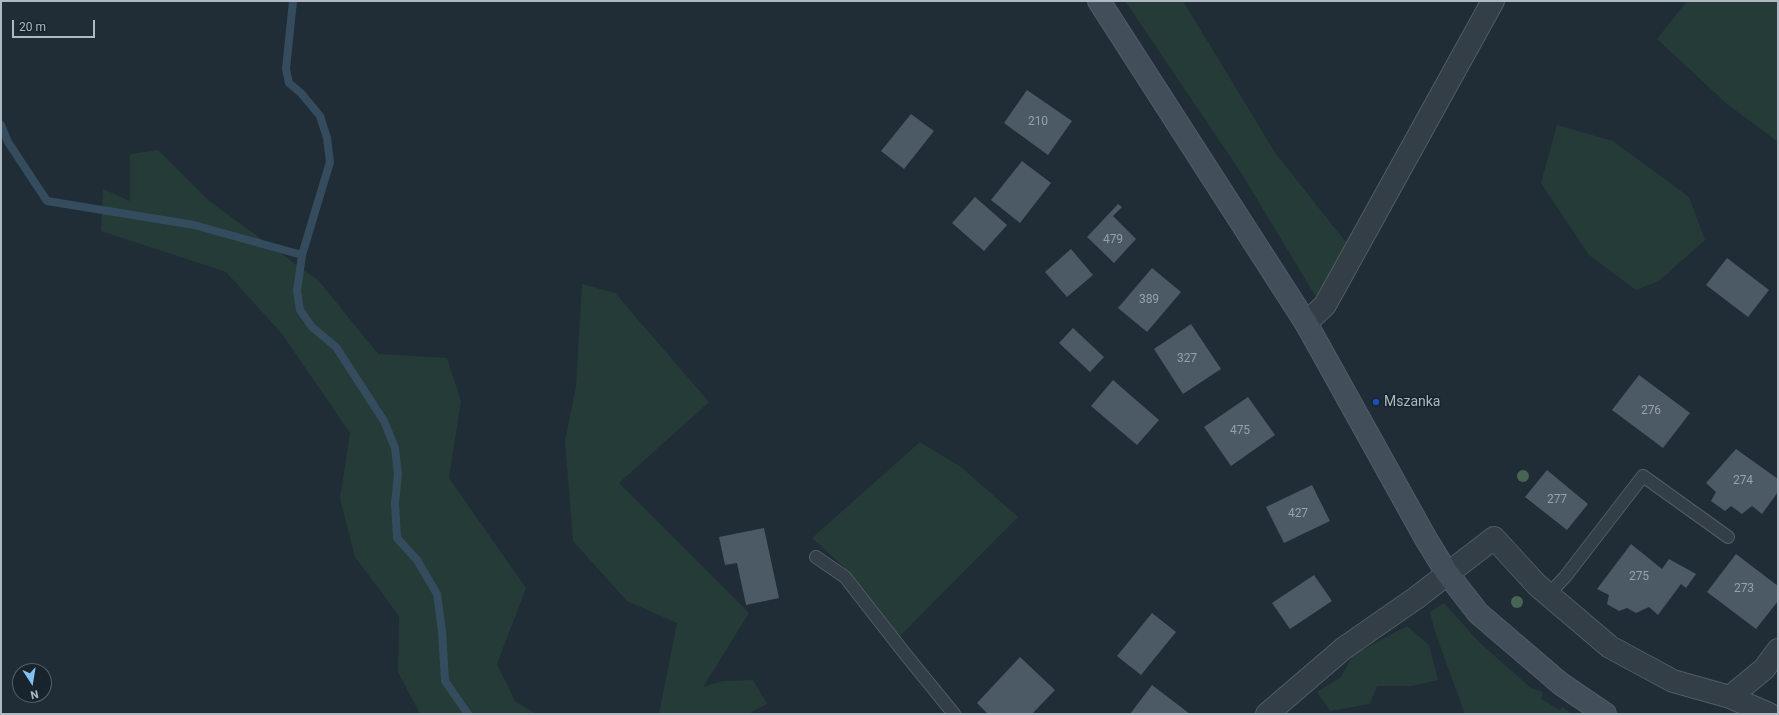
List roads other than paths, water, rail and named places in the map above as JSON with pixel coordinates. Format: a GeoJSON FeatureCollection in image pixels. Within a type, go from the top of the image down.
{"type":"FeatureCollection","features":[{"type":"Feature","properties":{"kind":"main road"},"geometry":{"type":"LineString","coordinates":[[1099,1],[1306,323],[1446,573],[1478,613],[1561,684],[1605,714]]}},
{"type":"Feature","properties":{"kind":"street"},"geometry":{"type":"LineString","coordinates":[[1306,323],[1325,305],[1493,1]]}},
{"type":"Feature","properties":{"kind":"street"},"geometry":{"type":"LineString","coordinates":[[1267,714],[1344,648],[1416,598],[1446,573],[1494,538],[1537,585],[1614,650],[1673,680],[1730,697],[1769,714]]}},
{"type":"Feature","properties":{"kind":"street"},"geometry":{"type":"LineString","coordinates":[[1730,697],[1764,669],[1778,650]]}},
{"type":"Feature","properties":{"kind":"lane"},"geometry":{"type":"LineString","coordinates":[[1548,595],[1565,577],[1643,476],[1728,537]]}},
{"type":"Feature","properties":{"kind":"lane"},"geometry":{"type":"LineString","coordinates":[[816,557],[845,577],[954,714]]}},
{"type":"Feature","properties":{"kind":"waterway"},"geometry":{"type":"LineString","coordinates":[[293,1],[286,69],[289,83],[301,93],[320,116],[327,138],[330,162],[302,255],[297,291],[300,310],[312,327],[336,347],[384,421],[395,448],[398,474],[395,503],[397,538],[417,560],[437,594],[442,631],[445,681],[468,714]]}},
{"type":"Feature","properties":{"kind":"waterway"},"geometry":{"type":"LineString","coordinates":[[1,125],[8,142],[47,201],[194,225],[302,255]]}},
{"type":"Feature","properties":{"kind":"place","name":"Mszanka"},"geometry":{"type":"Point","coordinates":[1376,402]}}]}
